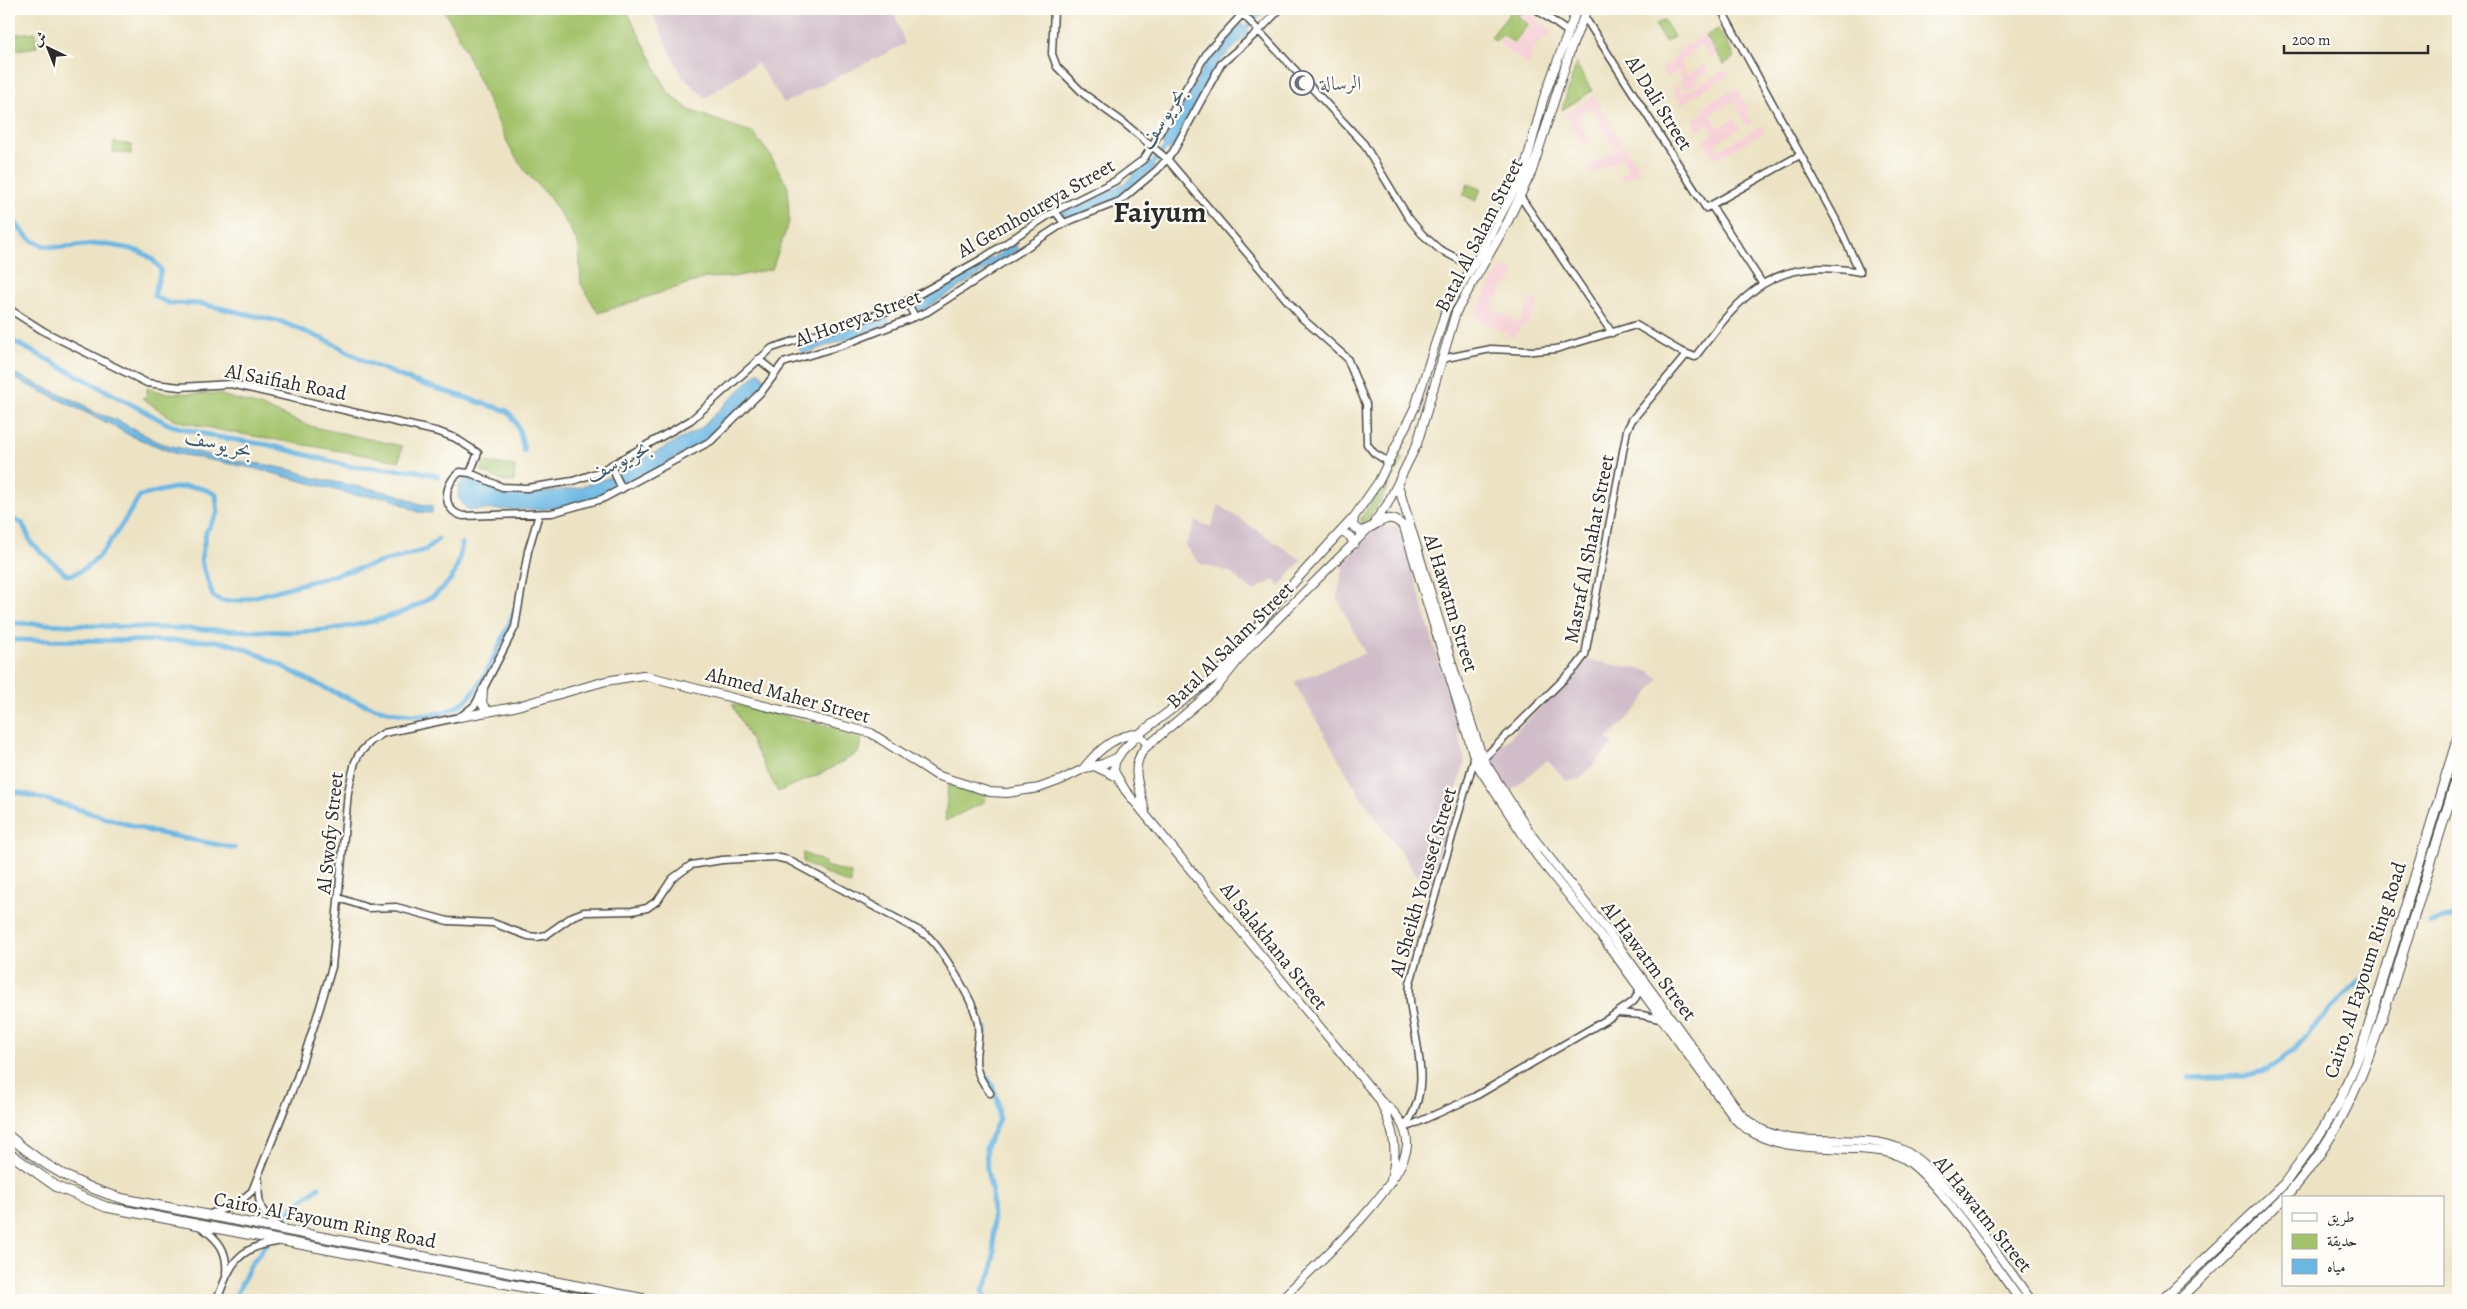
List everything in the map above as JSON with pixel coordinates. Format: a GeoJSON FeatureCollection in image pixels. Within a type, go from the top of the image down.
{"type":"FeatureCollection","features":[{"type":"Feature","properties":{"kind":"highway","name":"Cairo, Al Fayoum Ring Road"},"geometry":{"type":"LineString","coordinates":[[2162,1300],[2265,1204],[2290,1176],[2328,1121],[2347,1086],[2362,1048],[2458,737]]}},
{"type":"Feature","properties":{"kind":"highway","name":"Cairo, Al Fayoum Ring Road"},"geometry":{"type":"LineString","coordinates":[[2286,1196],[2309,1168],[2336,1128],[2365,1070],[2458,774]]}},
{"type":"Feature","properties":{"kind":"highway","name":"Cairo, Al Fayoum Ring Road"},"geometry":{"type":"LineString","coordinates":[[9,1136],[51,1168],[87,1187],[124,1199],[650,1300]]}},
{"type":"Feature","properties":{"kind":"highway","name":"Cairo, Al Fayoum Ring Road"},"geometry":{"type":"LineString","coordinates":[[9,1153],[46,1180],[94,1203],[200,1226],[592,1300]]}},
{"type":"Feature","properties":{"kind":"highway","name":"Cairo, Al Fayoum Ring Road"},"geometry":{"type":"LineString","coordinates":[[2179,1300],[2282,1200]]}},
{"type":"Feature","properties":{"kind":"highway"},"geometry":{"type":"LineString","coordinates":[[2209,1257],[2217,1265]]}},
{"type":"Feature","properties":{"kind":"highway"},"geometry":{"type":"LineString","coordinates":[[525,1287],[527,1277]]}},
{"type":"Feature","properties":{"kind":"main road","name":"Batal Al Salam Street"},"geometry":{"type":"LineString","coordinates":[[1145,813],[1136,773],[1140,754],[1148,745],[1217,687],[1246,645],[1354,517],[1373,492],[1390,463],[1415,407],[1437,333],[1446,310],[1501,215],[1527,164],[1539,111],[1577,9]]}},
{"type":"Feature","properties":{"kind":"main road","name":"Batal Al Salam Street"},"geometry":{"type":"LineString","coordinates":[[1116,758],[1139,734],[1210,681],[1354,544],[1385,508],[1420,437],[1441,359],[1459,305],[1512,214],[1532,171],[1571,48],[1586,12]]}},
{"type":"Feature","properties":{"kind":"main road"},"geometry":{"type":"LineString","coordinates":[[1544,97],[1552,100],[1556,96]]}},
{"type":"Feature","properties":{"kind":"main road"},"geometry":{"type":"LineString","coordinates":[[1539,111],[1546,108],[1551,110]]}},
{"type":"Feature","properties":{"kind":"main road"},"geometry":{"type":"LineString","coordinates":[[1501,215],[1512,214]]}},
{"type":"Feature","properties":{"kind":"main road"},"geometry":{"type":"LineString","coordinates":[[1501,215],[1507,223]]}},
{"type":"Feature","properties":{"kind":"main road"},"geometry":{"type":"LineString","coordinates":[[1437,333],[1448,336]]}},
{"type":"Feature","properties":{"kind":"main road","name":"Al Hawatm Street"},"geometry":{"type":"LineString","coordinates":[[1398,485],[1449,668]]}},
{"type":"Feature","properties":{"kind":"main road"},"geometry":{"type":"LineString","coordinates":[[1354,517],[1353,523],[1355,528],[1363,531],[1369,528]]}},
{"type":"Feature","properties":{"kind":"main road","name":"Al Hawatm Street"},"geometry":{"type":"LineString","coordinates":[[1369,528],[1386,519],[1398,521],[1404,527],[1449,668],[1474,760],[1537,856],[1608,938],[1640,989],[1740,1113],[1765,1132],[1780,1138],[1880,1144],[1897,1148],[1913,1156],[1956,1199],[2032,1300]]}},
{"type":"Feature","properties":{"kind":"main road"},"geometry":{"type":"LineString","coordinates":[[1341,532],[1350,536],[1354,544]]}},
{"type":"Feature","properties":{"kind":"main road","name":"Ahmed Maher Street"},"geometry":{"type":"LineString","coordinates":[[460,717],[514,707],[606,681],[643,675],[871,733],[936,775],[990,792],[1007,793],[1039,788],[1083,769],[1116,758]]}},
{"type":"Feature","properties":{"kind":"main road","name":"Al Hawatm Street"},"geometry":{"type":"LineString","coordinates":[[1452,678],[1483,759],[1533,837],[1704,1070],[1735,1119],[1744,1128],[1762,1139],[1778,1144],[1882,1152],[1897,1155],[1910,1162],[1945,1199],[2020,1300]]}},
{"type":"Feature","properties":{"kind":"main road"},"geometry":{"type":"LineString","coordinates":[[483,690],[482,704],[489,712]]}},
{"type":"Feature","properties":{"kind":"main road"},"geometry":{"type":"LineString","coordinates":[[1083,769],[1094,755],[1123,735],[1139,734],[1148,745]]}},
{"type":"Feature","properties":{"kind":"main road"},"geometry":{"type":"LineString","coordinates":[[1116,758],[1114,766],[1115,776],[1124,790],[1145,813]]}},
{"type":"Feature","properties":{"kind":"main road"},"geometry":{"type":"LineString","coordinates":[[1094,766],[1115,776]]}},
{"type":"Feature","properties":{"kind":"main road","name":"Al Salakhana Street"},"geometry":{"type":"LineString","coordinates":[[1145,813],[1379,1099]]}},
{"type":"Feature","properties":{"kind":"main road"},"geometry":{"type":"LineString","coordinates":[[1280,1300],[1368,1212],[1391,1180],[1406,1154],[1407,1139],[1404,1128],[1395,1114],[1379,1099]]}},
{"type":"Feature","properties":{"kind":"main road"},"geometry":{"type":"LineString","coordinates":[[1379,1099],[1389,1119],[1395,1140],[1395,1162],[1391,1180]]}},
{"type":"Feature","properties":{"kind":"main road"},"geometry":{"type":"LineString","coordinates":[[1983,1251],[1990,1245]]}},
{"type":"Feature","properties":{"kind":"street"},"geometry":{"type":"LineString","coordinates":[[1054,9],[1052,54],[1057,67],[1084,94],[1153,146],[1167,159],[1305,321],[1348,360],[1366,404],[1367,444],[1374,453],[1390,463]]}},
{"type":"Feature","properties":{"kind":"street","name":"Al Horeya Street"},"geometry":{"type":"LineString","coordinates":[[470,473],[460,472],[449,484],[447,499],[450,509],[463,516],[539,514],[588,505],[710,441],[763,390],[783,363],[843,345],[915,317],[937,306],[1064,223],[1120,201],[1134,191],[1167,159],[1192,120],[1216,70],[1280,9]]}},
{"type":"Feature","properties":{"kind":"street"},"geometry":{"type":"LineString","coordinates":[[1536,9],[1568,32]]}},
{"type":"Feature","properties":{"kind":"street"},"geometry":{"type":"LineString","coordinates":[[1441,359],[1491,349],[1548,350],[1612,333],[1636,324],[1695,357],[1739,303],[1762,283],[1781,274],[1808,269],[1831,268],[1860,272],[1835,218],[1721,9]]}},
{"type":"Feature","properties":{"kind":"street"},"geometry":{"type":"LineString","coordinates":[[1244,10],[1259,31],[1364,144],[1416,229],[1439,249],[1472,267]]}},
{"type":"Feature","properties":{"kind":"street","name":"Al Gemhoureya Street"},"geometry":{"type":"LineString","coordinates":[[470,473],[502,487],[535,488],[573,482],[612,468],[691,420],[772,348],[891,310],[1019,236],[1055,211],[1101,190],[1123,176],[1144,159],[1208,51],[1244,10]]}},
{"type":"Feature","properties":{"kind":"street","name":"Al Dali Street"},"geometry":{"type":"LineString","coordinates":[[1586,12],[1708,207],[1762,283]]}},
{"type":"Feature","properties":{"kind":"street"},"geometry":{"type":"LineString","coordinates":[[1708,207],[1800,155]]}},
{"type":"Feature","properties":{"kind":"street"},"geometry":{"type":"LineString","coordinates":[[1520,196],[1612,333]]}},
{"type":"Feature","properties":{"kind":"street"},"geometry":{"type":"LineString","coordinates":[[1055,211],[1064,223]]}},
{"type":"Feature","properties":{"kind":"street"},"geometry":{"type":"LineString","coordinates":[[1019,236],[1022,243],[1029,245]]}},
{"type":"Feature","properties":{"kind":"street"},"geometry":{"type":"LineString","coordinates":[[907,302],[915,317]]}},
{"type":"Feature","properties":{"kind":"street","name":"Al Saifiah Road"},"geometry":{"type":"LineString","coordinates":[[9,309],[45,332],[147,383],[180,387],[225,383],[439,432],[455,438],[478,454],[470,473]]}},
{"type":"Feature","properties":{"kind":"street"},"geometry":{"type":"LineString","coordinates":[[891,310],[897,323]]}},
{"type":"Feature","properties":{"kind":"street","name":"Masraf Al Shahat Street"},"geometry":{"type":"LineString","coordinates":[[1483,759],[1576,667],[1585,655],[1627,430],[1632,420],[1687,354]]}},
{"type":"Feature","properties":{"kind":"street"},"geometry":{"type":"LineString","coordinates":[[758,359],[776,373]]}},
{"type":"Feature","properties":{"kind":"street"},"geometry":{"type":"LineString","coordinates":[[612,468],[621,488]]}},
{"type":"Feature","properties":{"kind":"street"},"geometry":{"type":"LineString","coordinates":[[460,717],[472,708],[483,690],[515,627],[528,548],[539,514]]}},
{"type":"Feature","properties":{"kind":"street","name":"Al Swofy Street"},"geometry":{"type":"LineString","coordinates":[[207,1215],[231,1208],[252,1191],[259,1178],[296,1081],[332,967],[348,792],[359,754],[370,741],[384,733],[460,717]]}},
{"type":"Feature","properties":{"kind":"street","name":"Al Sheikh Youssef Street"},"geometry":{"type":"LineString","coordinates":[[1404,1128],[1416,1107],[1422,1076],[1409,998],[1410,983],[1474,760]]}},
{"type":"Feature","properties":{"kind":"street"},"geometry":{"type":"LineString","coordinates":[[339,898],[368,908],[396,907],[448,921],[494,923],[528,936],[537,937],[546,934],[573,916],[584,912],[626,911],[647,908],[658,900],[672,878],[692,866],[742,859],[784,859],[925,934],[934,942],[942,952],[976,1015],[979,1033],[977,1067],[990,1093]]}},
{"type":"Feature","properties":{"kind":"street"},"geometry":{"type":"LineString","coordinates":[[1404,1128],[1474,1097],[1616,1013],[1634,1001],[1640,989]]}},
{"type":"Feature","properties":{"kind":"street"},"geometry":{"type":"LineString","coordinates":[[1616,1013],[1642,1015],[1664,1020]]}},
{"type":"Feature","properties":{"kind":"street","name":"Al Swofy Street"},"geometry":{"type":"LineString","coordinates":[[259,1178],[258,1198],[261,1209],[281,1229]]}},
{"type":"Feature","properties":{"kind":"street"},"geometry":{"type":"LineString","coordinates":[[200,1226],[212,1234],[224,1249],[227,1261],[225,1278]]}},
{"type":"Feature","properties":{"kind":"street"},"geometry":{"type":"LineString","coordinates":[[217,1300],[225,1278],[240,1254],[256,1245],[283,1241]]}},
{"type":"Feature","properties":{"kind":"shaded area"},"geometry":{"type":"Polygon","coordinates":[[[651,9],[893,9],[905,44],[784,103],[757,63],[705,98],[683,77],[651,9]]]}},
{"type":"Feature","properties":{"kind":"shaded area"},"geometry":{"type":"Polygon","coordinates":[[[1525,9],[1553,31],[1547,39],[1543,37],[1529,55],[1533,58],[1528,65],[1498,43],[1502,37],[1514,46],[1531,24],[1520,15],[1525,9]]]}},
{"type":"Feature","properties":{"kind":"shaded area"},"geometry":{"type":"Polygon","coordinates":[[[1705,35],[1716,54],[1710,58],[1702,45],[1690,52],[1691,55],[1680,62],[1687,75],[1705,64],[1709,72],[1697,79],[1698,82],[1685,90],[1679,81],[1683,79],[1678,70],[1667,78],[1661,69],[1673,62],[1672,59],[1678,56],[1675,52],[1705,35]]]}},
{"type":"Feature","properties":{"kind":"shaded area"},"geometry":{"type":"Polygon","coordinates":[[[1726,69],[1729,75],[1681,104],[1672,88],[1677,85],[1683,94],[1726,69]]]}},
{"type":"Feature","properties":{"kind":"shaded area"},"geometry":{"type":"Polygon","coordinates":[[[1736,88],[1749,109],[1746,111],[1753,123],[1746,126],[1734,101],[1711,114],[1718,128],[1734,119],[1740,129],[1715,143],[1718,150],[1761,126],[1765,132],[1716,159],[1704,141],[1709,138],[1712,131],[1708,123],[1698,131],[1691,119],[1702,114],[1706,104],[1736,88]]]}},
{"type":"Feature","properties":{"kind":"shaded area"},"geometry":{"type":"Polygon","coordinates":[[[1594,96],[1622,143],[1614,148],[1591,108],[1576,117],[1590,141],[1584,145],[1565,114],[1594,96]]]}},
{"type":"Feature","properties":{"kind":"shaded area"},"geometry":{"type":"Polygon","coordinates":[[[1625,145],[1640,171],[1624,181],[1620,176],[1629,171],[1621,158],[1593,175],[1587,166],[1625,145]]]}},
{"type":"Feature","properties":{"kind":"shaded area"},"geometry":{"type":"Polygon","coordinates":[[[1504,266],[1516,273],[1508,286],[1505,284],[1492,308],[1519,323],[1533,297],[1540,301],[1526,327],[1522,325],[1515,338],[1473,316],[1501,267],[1504,266]]]}},
{"type":"Feature","properties":{"kind":"shaded area"},"geometry":{"type":"Polygon","coordinates":[[[1219,505],[1302,560],[1280,585],[1274,580],[1253,591],[1230,572],[1200,564],[1185,546],[1196,521],[1211,527],[1219,505]]]}},
{"type":"Feature","properties":{"kind":"shaded area"},"geometry":{"type":"Polygon","coordinates":[[[1397,526],[1403,537],[1456,722],[1465,761],[1428,890],[1359,794],[1294,682],[1365,653],[1337,598],[1344,564],[1377,527],[1397,526]]]}},
{"type":"Feature","properties":{"kind":"shaded area"},"geometry":{"type":"Polygon","coordinates":[[[1588,660],[1650,671],[1659,679],[1635,711],[1607,739],[1613,744],[1580,779],[1567,781],[1547,760],[1510,792],[1488,759],[1588,660]]]}},
{"type":"Feature","properties":{"kind":"green space"},"geometry":{"type":"Polygon","coordinates":[[[440,9],[626,9],[668,92],[689,110],[753,133],[770,155],[788,187],[789,222],[772,269],[733,277],[706,278],[598,313],[581,284],[579,246],[549,197],[525,171],[510,148],[458,35],[447,15],[440,9]]]}},
{"type":"Feature","properties":{"kind":"green space"},"geometry":{"type":"Polygon","coordinates":[[[1513,9],[1523,9],[1518,16],[1528,24],[1514,43],[1502,34],[1496,41],[1491,37],[1513,9]]]}},
{"type":"Feature","properties":{"kind":"green space"},"geometry":{"type":"Polygon","coordinates":[[[1664,20],[1674,37],[1665,42],[1655,25],[1664,20]]]}},
{"type":"Feature","properties":{"kind":"green space"},"geometry":{"type":"Polygon","coordinates":[[[1718,29],[1735,57],[1724,64],[1706,36],[1718,29]]]}},
{"type":"Feature","properties":{"kind":"green space"},"geometry":{"type":"Polygon","coordinates":[[[35,32],[37,47],[9,51],[9,35],[35,32]]]}},
{"type":"Feature","properties":{"kind":"green space"},"geometry":{"type":"Polygon","coordinates":[[[1576,64],[1592,91],[1562,110],[1576,64]]]}},
{"type":"Feature","properties":{"kind":"green space"},"geometry":{"type":"Polygon","coordinates":[[[114,142],[132,145],[131,154],[113,152],[114,142]]]}},
{"type":"Feature","properties":{"kind":"green space"},"geometry":{"type":"Polygon","coordinates":[[[1468,184],[1481,189],[1476,201],[1463,195],[1468,184]]]}},
{"type":"Feature","properties":{"kind":"green space"},"geometry":{"type":"Polygon","coordinates":[[[147,388],[165,393],[219,394],[266,408],[309,426],[402,446],[399,461],[224,431],[174,420],[142,398],[147,396],[147,388]]]}},
{"type":"Feature","properties":{"kind":"green space"},"geometry":{"type":"Polygon","coordinates":[[[1397,457],[1403,459],[1380,502],[1364,524],[1360,520],[1379,491],[1397,457]]]}},
{"type":"Feature","properties":{"kind":"green space"},"geometry":{"type":"Polygon","coordinates":[[[483,462],[515,466],[514,482],[504,482],[482,471],[483,462]]]}},
{"type":"Feature","properties":{"kind":"green space"},"geometry":{"type":"Polygon","coordinates":[[[732,704],[863,734],[858,753],[824,772],[778,792],[732,704]]]}},
{"type":"Feature","properties":{"kind":"green space"},"geometry":{"type":"Polygon","coordinates":[[[948,785],[983,793],[986,799],[984,802],[945,821],[948,785]]]}},
{"type":"Feature","properties":{"kind":"green space"},"geometry":{"type":"Polygon","coordinates":[[[803,853],[825,862],[825,866],[851,873],[851,885],[803,863],[803,853]]]}},
{"type":"Feature","properties":{"kind":"water"},"geometry":{"type":"Polygon","coordinates":[[[1242,24],[1249,33],[1219,62],[1178,140],[1169,151],[1162,144],[1207,61],[1214,50],[1242,24]]]}},
{"type":"Feature","properties":{"kind":"water"},"geometry":{"type":"Polygon","coordinates":[[[1148,161],[1155,167],[1117,200],[1065,220],[1062,212],[1125,183],[1148,161]]]}},
{"type":"Feature","properties":{"kind":"water"},"geometry":{"type":"Polygon","coordinates":[[[1015,244],[1019,249],[920,312],[915,304],[1015,244]]]}},
{"type":"Feature","properties":{"kind":"water"},"geometry":{"type":"Polygon","coordinates":[[[886,313],[890,324],[803,354],[797,346],[886,313]]]}},
{"type":"Feature","properties":{"kind":"water"},"geometry":{"type":"Polygon","coordinates":[[[9,371],[84,405],[93,412],[117,420],[160,443],[233,461],[262,464],[296,471],[314,478],[396,494],[420,504],[432,506],[432,513],[418,512],[388,497],[354,495],[257,469],[174,453],[129,435],[9,376],[9,371]]]}},
{"type":"Feature","properties":{"kind":"water"},"geometry":{"type":"Polygon","coordinates":[[[759,371],[767,381],[711,437],[656,469],[594,499],[580,504],[549,509],[471,510],[466,508],[458,497],[459,486],[466,475],[499,491],[539,493],[578,488],[610,477],[701,428],[759,371]]]}},
{"type":"Feature","properties":{"kind":"waterway","name":"بحر يوسف"},"geometry":{"type":"LineString","coordinates":[[1242,33],[1263,9]]}},
{"type":"Feature","properties":{"kind":"waterway","name":"بحر يوسف"},"geometry":{"type":"LineString","coordinates":[[1149,168],[1169,143]]}},
{"type":"Feature","properties":{"kind":"waterway"},"geometry":{"type":"LineString","coordinates":[[9,214],[27,236],[42,245],[65,247],[101,244],[129,248],[147,255],[161,270],[154,296],[168,303],[202,304],[282,322],[330,342],[366,362],[410,380],[507,411],[517,425],[524,451]]}},
{"type":"Feature","properties":{"kind":"waterway"},"geometry":{"type":"LineString","coordinates":[[9,339],[170,425],[217,437],[269,445],[348,466],[417,471],[438,476]]}},
{"type":"Feature","properties":{"kind":"waterway"},"geometry":{"type":"LineString","coordinates":[[9,518],[22,523],[32,544],[67,575],[78,572],[99,555],[140,496],[179,487],[207,490],[216,495],[218,513],[206,532],[201,561],[213,596],[221,601],[239,601],[426,550],[438,539]]}},
{"type":"Feature","properties":{"kind":"waterway"},"geometry":{"type":"LineString","coordinates":[[9,623],[288,632],[352,626],[398,614],[418,605],[436,593],[450,580],[455,572],[462,543]]}},
{"type":"Feature","properties":{"kind":"waterway"},"geometry":{"type":"LineString","coordinates":[[9,640],[216,641],[249,650],[321,686],[372,707],[398,713],[423,715],[445,712],[465,701],[472,694],[493,659],[514,611]]}},
{"type":"Feature","properties":{"kind":"waterway"},"geometry":{"type":"LineString","coordinates":[[9,790],[153,832],[234,848]]}},
{"type":"Feature","properties":{"kind":"waterway"},"geometry":{"type":"LineString","coordinates":[[2430,923],[2458,915]]}},
{"type":"Feature","properties":{"kind":"waterway"},"geometry":{"type":"LineString","coordinates":[[2189,1078],[2245,1076],[2267,1070],[2293,1051],[2323,1017],[2373,967]]}},
{"type":"Feature","properties":{"kind":"waterway"},"geometry":{"type":"LineString","coordinates":[[986,1028],[980,1057],[983,1072],[992,1085],[998,1101],[999,1119],[986,1147],[987,1170],[992,1193],[994,1253],[992,1272],[983,1291],[987,1300]]}},
{"type":"Feature","properties":{"kind":"waterway"},"geometry":{"type":"LineString","coordinates":[[234,1300],[249,1268],[293,1207],[319,1187]]}},
{"type":"Feature","properties":{"kind":"place","name":"الرسالة"},"geometry":{"type":"Point","coordinates":[1302,83]}},
{"type":"Feature","properties":{"kind":"district","name":"Faiyum"},"geometry":{"type":"Point","coordinates":[1160,212]}}]}
